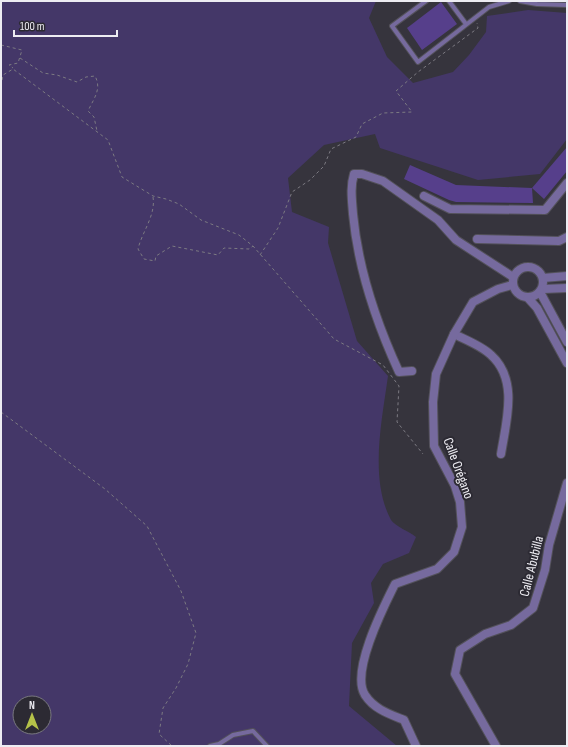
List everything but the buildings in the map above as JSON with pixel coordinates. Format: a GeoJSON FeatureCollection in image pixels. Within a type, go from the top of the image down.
{"type":"FeatureCollection","features":[{"type":"Feature","properties":{"kind":"street"},"geometry":{"type":"LineString","coordinates":[[412,371],[399,372],[362,275],[355,235],[351,185],[354,174],[362,174],[382,181],[438,220],[456,240],[513,281],[518,295],[528,298],[537,308],[567,363]]}},
{"type":"Feature","properties":{"kind":"street"},"geometry":{"type":"LineString","coordinates":[[424,196],[450,209],[545,210],[567,183]]}},
{"type":"Feature","properties":{"kind":"street"},"geometry":{"type":"LineString","coordinates":[[477,239],[559,241],[567,237]]}},
{"type":"Feature","properties":{"kind":"street"},"geometry":{"type":"LineString","coordinates":[[513,281],[520,269],[531,267],[540,273],[543,278],[541,290],[567,342]]}},
{"type":"Feature","properties":{"kind":"street"},"geometry":{"type":"LineString","coordinates":[[543,278],[567,276]]}},
{"type":"Feature","properties":{"kind":"street","name":"Calle Orégano"},"geometry":{"type":"LineString","coordinates":[[416,746],[404,720],[380,710],[365,694],[360,679],[363,664],[380,614],[395,584],[437,569],[454,552],[462,527],[460,502],[454,486],[434,446],[433,402],[436,374],[454,334],[472,302],[513,281]]}},
{"type":"Feature","properties":{"kind":"street"},"geometry":{"type":"LineString","coordinates":[[528,298],[541,290],[567,288]]}},
{"type":"Feature","properties":{"kind":"street"},"geometry":{"type":"LineString","coordinates":[[454,334],[491,355],[506,375],[509,404],[501,454]]}},
{"type":"Feature","properties":{"kind":"street","name":"Calle Abubilla"},"geometry":{"type":"LineString","coordinates":[[496,746],[454,674],[460,650],[484,634],[511,625],[533,608],[545,570],[549,545],[567,483]]}},
{"type":"Feature","properties":{"kind":"lane"},"geometry":{"type":"LineString","coordinates":[[426,1],[392,26],[418,62],[489,7],[509,1]]}},
{"type":"Feature","properties":{"kind":"lane"},"geometry":{"type":"LineString","coordinates":[[449,1],[466,24]]}},
{"type":"Feature","properties":{"kind":"lane"},"geometry":{"type":"LineString","coordinates":[[520,1],[537,4],[567,5]]}},
{"type":"Feature","properties":{"kind":"lane"},"geometry":{"type":"LineString","coordinates":[[210,746],[219,744],[233,735],[253,731],[267,746]]}},
{"type":"Feature","properties":{"kind":"path"},"geometry":{"type":"LineString","coordinates":[[260,256],[278,228],[292,192],[310,180],[324,166],[331,149],[356,137],[362,124],[382,113],[412,112],[396,91],[418,72],[478,28],[476,17]]}},
{"type":"Feature","properties":{"kind":"path"},"geometry":{"type":"LineString","coordinates":[[1,45],[22,50],[18,63],[9,65],[108,140],[122,177],[153,196],[166,198],[179,204],[201,220],[239,235],[253,246],[260,256],[334,339],[383,365],[399,386],[397,422],[423,454]]}},
{"type":"Feature","properties":{"kind":"path"},"geometry":{"type":"LineString","coordinates":[[20,58],[43,73],[57,75],[77,82],[86,77],[95,76],[98,82],[98,92],[88,111],[94,117],[96,131]]}},
{"type":"Feature","properties":{"kind":"path"},"geometry":{"type":"LineString","coordinates":[[1,86],[3,75],[13,69]]}},
{"type":"Feature","properties":{"kind":"path"},"geometry":{"type":"LineString","coordinates":[[153,196],[153,210],[141,236],[138,249],[144,259],[155,261],[156,256],[172,246],[218,255],[224,248],[249,249],[253,246]]}},
{"type":"Feature","properties":{"kind":"path"},"geometry":{"type":"LineString","coordinates":[[1,412],[105,490],[147,526],[181,591],[196,634],[188,664],[176,688],[163,708],[159,734],[172,746]]}},
{"type":"Feature","properties":{"kind":"shaded area"},"geometry":{"type":"Polygon","coordinates":[[[1,1],[376,1],[369,18],[387,57],[413,83],[453,72],[469,55],[486,32],[487,16],[528,10],[567,13],[567,139],[540,174],[478,180],[380,148],[375,134],[324,145],[288,178],[292,212],[329,227],[328,243],[357,341],[388,376],[379,449],[380,486],[384,504],[391,520],[416,537],[409,553],[383,564],[371,583],[374,603],[352,643],[349,706],[397,746],[1,746],[1,1]]]}}]}
